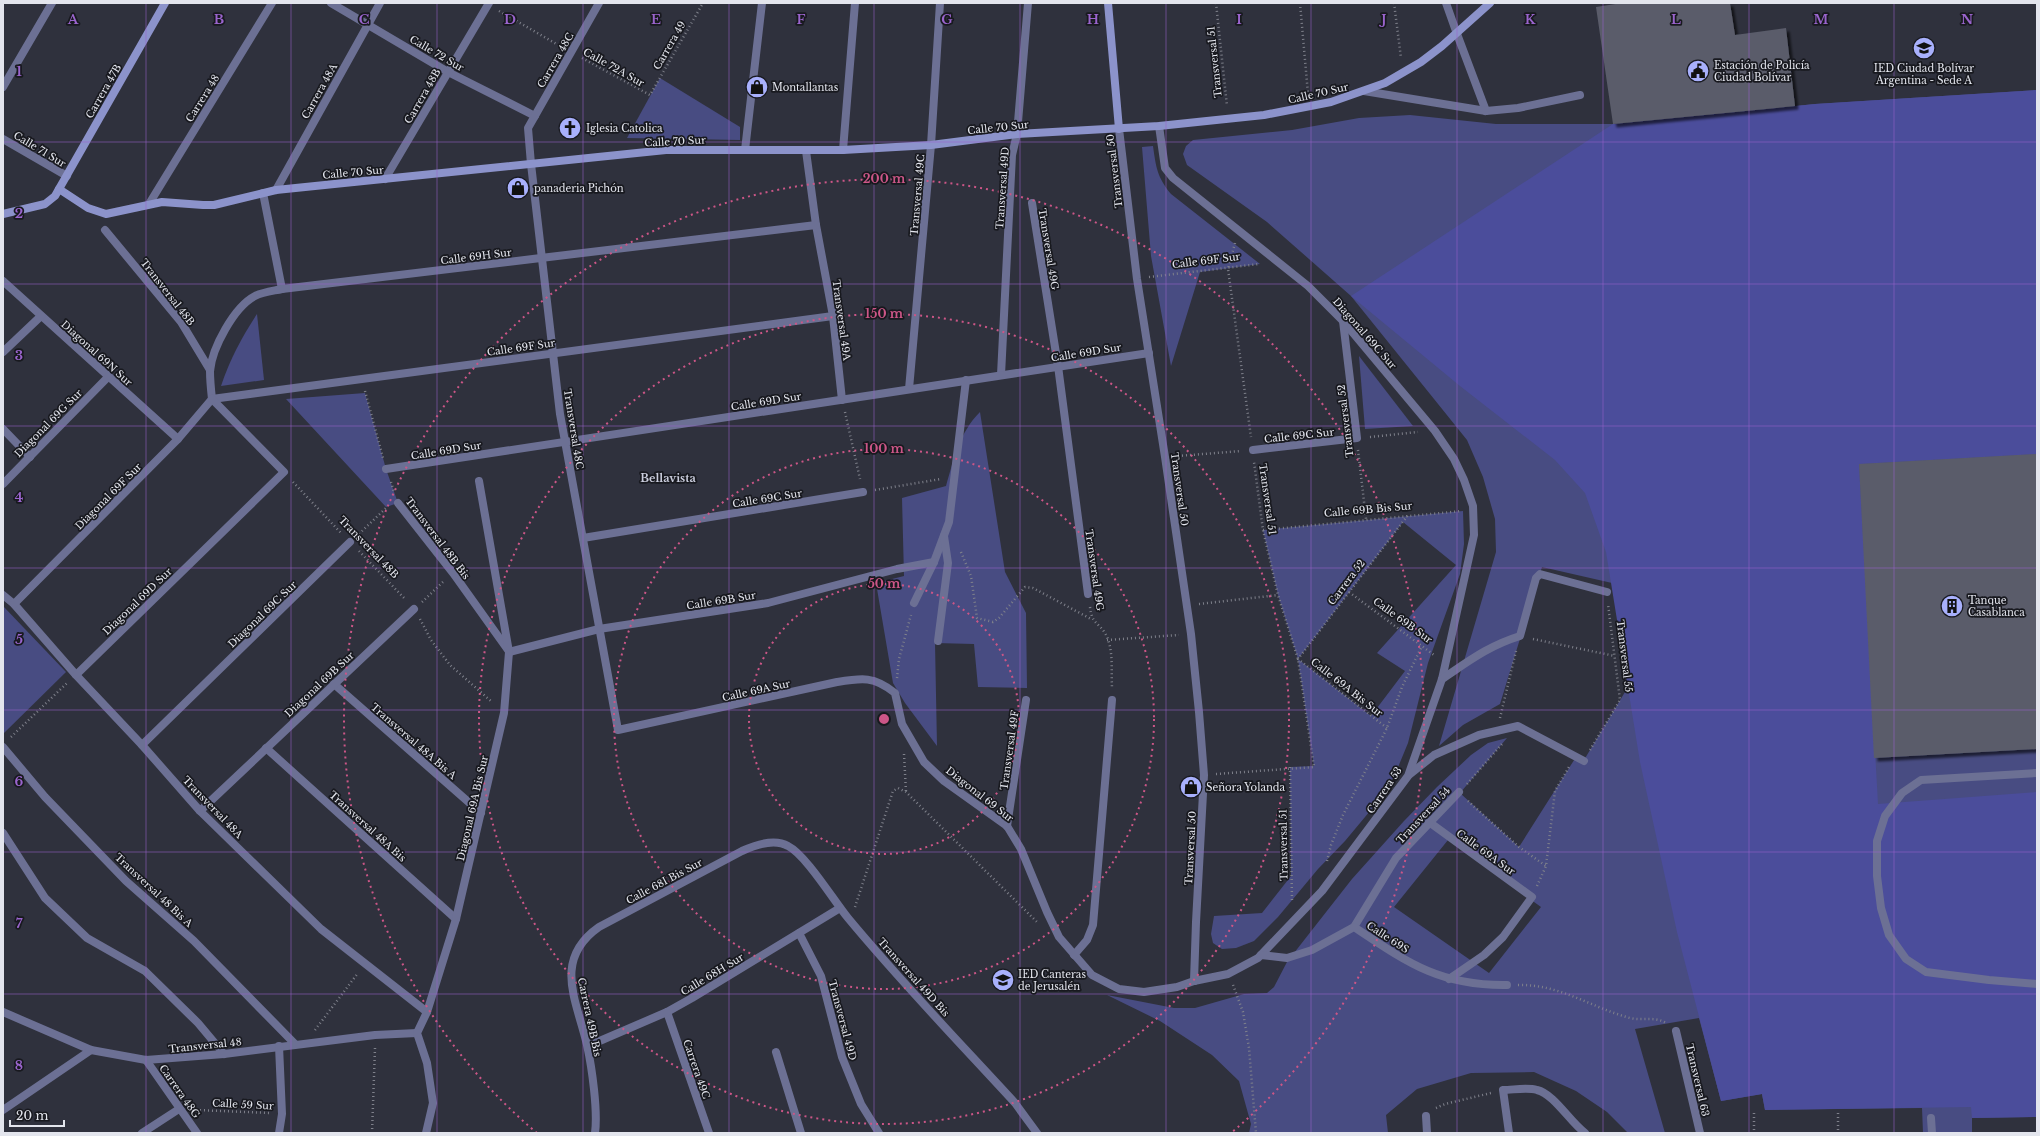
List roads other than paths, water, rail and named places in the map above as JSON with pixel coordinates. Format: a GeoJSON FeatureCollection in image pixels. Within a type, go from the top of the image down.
{"type":"FeatureCollection","features":[{"type":"Feature","properties":{"kind":"street"},"geometry":{"type":"LineString","coordinates":[[3,87],[52,3]]}},
{"type":"Feature","properties":{"kind":"street","name":"Carrera 47B"},"geometry":{"type":"LineString","coordinates":[[59,189],[165,3]]}},
{"type":"Feature","properties":{"kind":"street","name":"Carrera 48"},"geometry":{"type":"LineString","coordinates":[[149,204],[272,3]]}},
{"type":"Feature","properties":{"kind":"street","name":"Calle 72 Sur"},"geometry":{"type":"LineString","coordinates":[[331,3],[448,72],[535,116]]}},
{"type":"Feature","properties":{"kind":"street","name":"Carrera 48A"},"geometry":{"type":"LineString","coordinates":[[276,190],[380,3]]}},
{"type":"Feature","properties":{"kind":"street","name":"Carrera 48C"},"geometry":{"type":"LineString","coordinates":[[528,128],[600,3]]}},
{"type":"Feature","properties":{"kind":"street"},"geometry":{"type":"LineString","coordinates":[[745,150],[762,3]]}},
{"type":"Feature","properties":{"kind":"street"},"geometry":{"type":"LineString","coordinates":[[843,150],[855,3]]}},
{"type":"Feature","properties":{"kind":"street","name":"Transversal 49C"},"geometry":{"type":"LineString","coordinates":[[909,389],[931,144],[940,3]]}},
{"type":"Feature","properties":{"kind":"street","name":"Transversal 49D"},"geometry":{"type":"LineString","coordinates":[[1001,375],[1012,155],[1017,134],[1028,3]]}},
{"type":"Feature","properties":{"kind":"street","name":"Transversal 50"},"geometry":{"type":"LineString","coordinates":[[1108,3],[1119,129],[1137,279],[1191,634],[1204,775],[1194,981]]}},
{"type":"Feature","properties":{"kind":"street"},"geometry":{"type":"LineString","coordinates":[[1446,3],[1486,111]]}},
{"type":"Feature","properties":{"kind":"street","name":"Calle 70 Sur"},"geometry":{"type":"LineString","coordinates":[[59,189],[88,208],[106,214],[149,204],[173,202],[203,206],[214,205],[276,190],[666,150],[843,150],[931,144],[1017,134],[1158,126],[1264,115],[1310,107],[1364,91],[1404,73],[1457,34],[1490,3]]}},
{"type":"Feature","properties":{"kind":"street","name":"Carrera 48B"},"geometry":{"type":"LineString","coordinates":[[385,180],[488,4]]}},
{"type":"Feature","properties":{"kind":"street","name":"Calle 70 Sur"},"geometry":{"type":"LineString","coordinates":[[1364,91],[1486,111],[1518,108],[1580,95]]}},
{"type":"Feature","properties":{"kind":"street","name":"Diagonal 69C Sur"},"geometry":{"type":"LineString","coordinates":[[1158,126],[1166,168],[1173,178],[1308,286],[1343,321],[1435,431],[1454,459],[1464,480],[1473,506]]}},
{"type":"Feature","properties":{"kind":"street","name":"Transversal 48C"},"geometry":{"type":"LineString","coordinates":[[528,128],[530,164],[565,442],[618,730]]}},
{"type":"Feature","properties":{"kind":"street","name":"Calle 71 Sur"},"geometry":{"type":"LineString","coordinates":[[3,139],[67,176]]}},
{"type":"Feature","properties":{"kind":"street","name":"Transversal 49A"},"geometry":{"type":"LineString","coordinates":[[806,151],[816,225],[833,316],[842,400]]}},
{"type":"Feature","properties":{"kind":"street"},"geometry":{"type":"LineString","coordinates":[[3,214],[45,204],[50,201],[59,189]]}},
{"type":"Feature","properties":{"kind":"street"},"geometry":{"type":"LineString","coordinates":[[263,193],[282,289]]}},
{"type":"Feature","properties":{"kind":"street","name":"Transversal 49G"},"geometry":{"type":"LineString","coordinates":[[1032,203],[1058,366],[1088,594]]}},
{"type":"Feature","properties":{"kind":"street","name":"Calle 69H Sur"},"geometry":{"type":"LineString","coordinates":[[212,399],[210,370],[219,344],[229,323],[243,304],[256,295],[282,289],[816,225]]}},
{"type":"Feature","properties":{"kind":"street","name":"Transversal 48B"},"geometry":{"type":"LineString","coordinates":[[104,230],[181,322],[210,370]]}},
{"type":"Feature","properties":{"kind":"street","name":"Diagonal 69N Sur"},"geometry":{"type":"LineString","coordinates":[[3,281],[178,440]]}},
{"type":"Feature","properties":{"kind":"street"},"geometry":{"type":"LineString","coordinates":[[3,352],[41,316]]}},
{"type":"Feature","properties":{"kind":"street","name":"Calle 69F Sur"},"geometry":{"type":"LineString","coordinates":[[212,399],[833,316]]}},
{"type":"Feature","properties":{"kind":"street","name":"Transversal 52"},"geometry":{"type":"LineString","coordinates":[[1343,321],[1357,438]]}},
{"type":"Feature","properties":{"kind":"street","name":"Calle 69D Sur"},"geometry":{"type":"LineString","coordinates":[[386,469],[1148,352]]}},
{"type":"Feature","properties":{"kind":"street","name":"Diagonal 69G Sur"},"geometry":{"type":"LineString","coordinates":[[3,484],[108,377]]}},
{"type":"Feature","properties":{"kind":"street"},"geometry":{"type":"LineString","coordinates":[[914,603],[934,562],[949,522],[953,477],[966,380]]}},
{"type":"Feature","properties":{"kind":"street","name":"Diagonal 69F Sur"},"geometry":{"type":"LineString","coordinates":[[14,604],[178,440],[212,399]]}},
{"type":"Feature","properties":{"kind":"street","name":"Diagonal 69D Sur"},"geometry":{"type":"LineString","coordinates":[[76,675],[284,472],[212,399]]}},
{"type":"Feature","properties":{"kind":"street"},"geometry":{"type":"LineString","coordinates":[[3,429],[30,456]]}},
{"type":"Feature","properties":{"kind":"street","name":"Calle 69C Sur"},"geometry":{"type":"LineString","coordinates":[[1252,450],[1357,438]]}},
{"type":"Feature","properties":{"kind":"street","name":"Diagonal 69A Bis Sur"},"geometry":{"type":"LineString","coordinates":[[417,1033],[427,1012],[456,919],[504,713],[509,652],[479,481]]}},
{"type":"Feature","properties":{"kind":"street","name":"Calle 69C Sur"},"geometry":{"type":"LineString","coordinates":[[583,538],[863,492]]}},
{"type":"Feature","properties":{"kind":"street","name":"Transversal 48B Bis"},"geometry":{"type":"LineString","coordinates":[[398,503],[453,573],[509,652]]}},
{"type":"Feature","properties":{"kind":"street","name":"Carrera 53"},"geometry":{"type":"LineString","coordinates":[[1194,981],[1228,974],[1261,956],[1322,891],[1408,776],[1446,664],[1474,535],[1473,506]]}},
{"type":"Feature","properties":{"kind":"street"},"geometry":{"type":"LineString","coordinates":[[938,641],[948,563],[944,535]]}},
{"type":"Feature","properties":{"kind":"street","name":"Diagonal 69C Sur"},"geometry":{"type":"LineString","coordinates":[[142,745],[350,542]]}},
{"type":"Feature","properties":{"kind":"street","name":"Calle 69B Sur"},"geometry":{"type":"LineString","coordinates":[[509,652],[599,629],[768,603],[897,569],[934,562]]}},
{"type":"Feature","properties":{"kind":"street"},"geometry":{"type":"LineString","coordinates":[[1442,679],[1488,648],[1520,636],[1536,578],[1540,574],[1607,592]]}},
{"type":"Feature","properties":{"kind":"street","name":"Transversal 48A"},"geometry":{"type":"LineString","coordinates":[[3,595],[14,604],[76,675],[142,745],[200,811],[321,929],[365,965],[427,1012]]}},
{"type":"Feature","properties":{"kind":"street","name":"Diagonal 69B Sur"},"geometry":{"type":"LineString","coordinates":[[200,811],[414,609]]}},
{"type":"Feature","properties":{"kind":"street","name":"Calle 69A Sur"},"geometry":{"type":"LineString","coordinates":[[618,730],[860,678],[875,680],[895,693]]}},
{"type":"Feature","properties":{"kind":"street","name":"Transversal 48A Bis A"},"geometry":{"type":"LineString","coordinates":[[334,684],[481,813]]}},
{"type":"Feature","properties":{"kind":"street","name":"Diagonal 69 Sur"},"geometry":{"type":"LineString","coordinates":[[895,693],[902,724],[924,762],[944,781],[1007,826],[1021,849],[1046,912],[1059,937],[1074,955]]}},
{"type":"Feature","properties":{"kind":"street","name":"Transversal 49F"},"geometry":{"type":"LineString","coordinates":[[1007,826],[1026,700]]}},
{"type":"Feature","properties":{"kind":"street"},"geometry":{"type":"LineString","coordinates":[[1112,700],[1093,925],[1087,940],[1074,955],[1092,975],[1119,989],[1144,992],[1177,987],[1194,981]]}},
{"type":"Feature","properties":{"kind":"street"},"geometry":{"type":"LineString","coordinates":[[1408,776],[1434,755],[1479,735],[1518,726],[1584,761]]}},
{"type":"Feature","properties":{"kind":"street","name":"Transversal 48 Bis A"},"geometry":{"type":"LineString","coordinates":[[3,747],[45,797],[126,881],[194,941],[295,1044]]}},
{"type":"Feature","properties":{"kind":"street","name":"Transversal 48A Bis"},"geometry":{"type":"LineString","coordinates":[[266,748],[456,919]]}},
{"type":"Feature","properties":{"kind":"street"},"geometry":{"type":"LineString","coordinates":[[2037,773],[1921,780],[1902,793],[1885,816],[1877,841],[1877,876],[1882,908],[1889,935],[1906,959],[1926,972],[2037,984]]}},
{"type":"Feature","properties":{"kind":"street","name":"Transversal 54"},"geometry":{"type":"LineString","coordinates":[[1354,927],[1396,858],[1459,792]]}},
{"type":"Feature","properties":{"kind":"street","name":"Calle 69A Sur"},"geometry":{"type":"LineString","coordinates":[[1429,822],[1532,897],[1530,903],[1503,937],[1484,955],[1449,979]]}},
{"type":"Feature","properties":{"kind":"street"},"geometry":{"type":"LineString","coordinates":[[3,834],[45,898],[87,938],[145,971],[198,1023],[224,1054]]}},
{"type":"Feature","properties":{"kind":"street","name":"Transversal 49D Bis"},"geometry":{"type":"LineString","coordinates":[[772,843],[788,846],[802,858],[848,918],[1015,1103],[1037,1133]]}},
{"type":"Feature","properties":{"kind":"street","name":"Calle 68I Bis Sur"},"geometry":{"type":"LineString","coordinates":[[576,953],[582,942],[599,927],[742,851],[755,845],[772,843]]}},
{"type":"Feature","properties":{"kind":"street","name":"Calle 68H Sur"},"geometry":{"type":"LineString","coordinates":[[588,1046],[667,1012],[840,908]]}},
{"type":"Feature","properties":{"kind":"street","name":"Calle 69S"},"geometry":{"type":"LineString","coordinates":[[1261,956],[1287,958],[1312,950],[1354,927],[1403,960],[1449,979],[1480,986],[1508,985]]}},
{"type":"Feature","properties":{"kind":"street","name":"Transversal 49D"},"geometry":{"type":"LineString","coordinates":[[799,933],[821,976],[842,1057],[861,1104],[878,1133]]}},
{"type":"Feature","properties":{"kind":"street","name":"Carrera 49B Bis"},"geometry":{"type":"LineString","coordinates":[[576,953],[571,974],[571,985],[588,1046],[597,1120],[596,1133]]}},
{"type":"Feature","properties":{"kind":"street","name":"Transversal 48"},"geometry":{"type":"LineString","coordinates":[[3,1012],[91,1050],[146,1060],[224,1054],[375,1035],[417,1033]]}},
{"type":"Feature","properties":{"kind":"street","name":"Carrera 49C"},"geometry":{"type":"LineString","coordinates":[[667,1012],[709,1133]]}},
{"type":"Feature","properties":{"kind":"street","name":"Transversal 63"},"geometry":{"type":"LineString","coordinates":[[1676,1031],[1700,1133]]}},
{"type":"Feature","properties":{"kind":"street"},"geometry":{"type":"LineString","coordinates":[[417,1033],[427,1063],[433,1103],[426,1133]]}},
{"type":"Feature","properties":{"kind":"street"},"geometry":{"type":"LineString","coordinates":[[279,1046],[282,1114],[279,1133]]}},
{"type":"Feature","properties":{"kind":"street"},"geometry":{"type":"LineString","coordinates":[[3,1110],[91,1050]]}},
{"type":"Feature","properties":{"kind":"street"},"geometry":{"type":"LineString","coordinates":[[776,1052],[801,1133]]}},
{"type":"Feature","properties":{"kind":"street","name":"Carrera 48G"},"geometry":{"type":"LineString","coordinates":[[146,1060],[197,1133]]}},
{"type":"Feature","properties":{"kind":"street"},"geometry":{"type":"LineString","coordinates":[[1509,1133],[1503,1090],[1537,1089],[1549,1096],[1573,1123],[1585,1133]]}},
{"type":"Feature","properties":{"kind":"street"},"geometry":{"type":"LineString","coordinates":[[142,1133],[179,1109]]}},
{"type":"Feature","properties":{"kind":"street"},"geometry":{"type":"LineString","coordinates":[[1426,1116],[1427,1133]]}},
{"type":"Feature","properties":{"kind":"street"},"geometry":{"type":"LineString","coordinates":[[1931,1118],[1932,1133]]}},
{"type":"Feature","properties":{"kind":"place","name":"IED Ciudad Bolívar Argentina - Sede A"},"geometry":{"type":"Point","coordinates":[1924,48]}},
{"type":"Feature","properties":{"kind":"place","name":"Estación de Policía Ciudad Bolívar"},"geometry":{"type":"Point","coordinates":[1698,71]}},
{"type":"Feature","properties":{"kind":"place","name":"Montallantas"},"geometry":{"type":"Point","coordinates":[757,87]}},
{"type":"Feature","properties":{"kind":"place","name":"Iglesia Catolica"},"geometry":{"type":"Point","coordinates":[570,128]}},
{"type":"Feature","properties":{"kind":"place","name":"panaderia Pichón"},"geometry":{"type":"Point","coordinates":[518,188]}},
{"type":"Feature","properties":{"kind":"place","name":"Tanque Casablanca"},"geometry":{"type":"Point","coordinates":[1952,606]}},
{"type":"Feature","properties":{"kind":"place","name":"Señora Yolanda"},"geometry":{"type":"Point","coordinates":[1191,787]}},
{"type":"Feature","properties":{"kind":"place","name":"IED Canteras de Jerusalén"},"geometry":{"type":"Point","coordinates":[1003,980]}},
{"type":"Feature","properties":{"kind":"district","name":"Bellavista"},"geometry":{"type":"Point","coordinates":[668,478]}}]}
